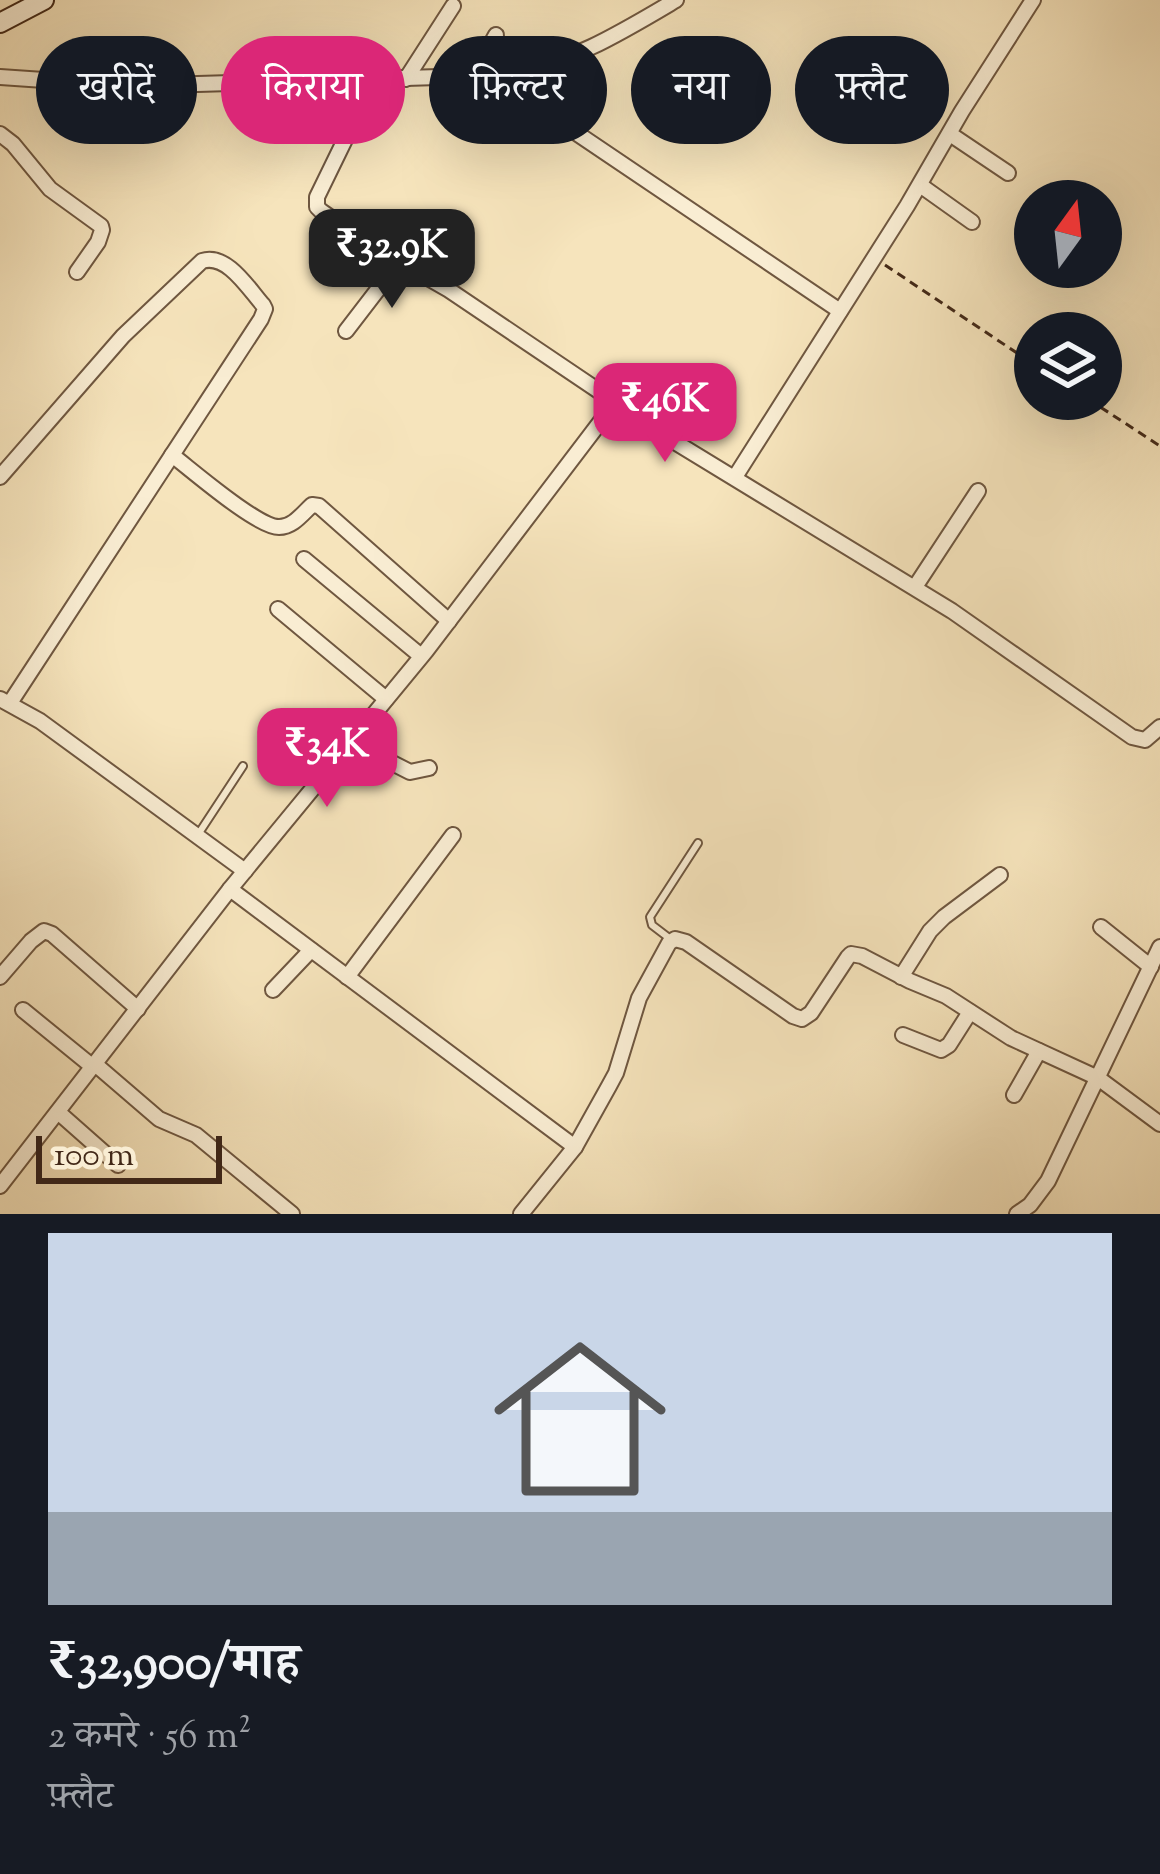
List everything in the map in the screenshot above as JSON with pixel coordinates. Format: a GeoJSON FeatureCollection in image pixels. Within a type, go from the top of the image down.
{"type":"FeatureCollection","features":[{"type":"Feature","properties":{"kind":"street"},"geometry":{"type":"LineString","coordinates":[[0,23],[44,0]]}},
{"type":"Feature","properties":{"kind":"street"},"geometry":{"type":"LineString","coordinates":[[607,40],[676,0]]}},
{"type":"Feature","properties":{"kind":"street"},"geometry":{"type":"LineString","coordinates":[[735,478],[1033,0]]}},
{"type":"Feature","properties":{"kind":"street"},"geometry":{"type":"LineString","coordinates":[[406,79],[453,6]]}},
{"type":"Feature","properties":{"kind":"street"},"geometry":{"type":"LineString","coordinates":[[0,77],[131,86],[221,84]]}},
{"type":"Feature","properties":{"kind":"street"},"geometry":{"type":"LineString","coordinates":[[406,79],[429,79]]}},
{"type":"Feature","properties":{"kind":"street"},"geometry":{"type":"LineString","coordinates":[[0,134],[50,189],[100,226],[102,234],[77,272]]}},
{"type":"Feature","properties":{"kind":"street"},"geometry":{"type":"LineString","coordinates":[[950,134],[1008,172]]}},
{"type":"Feature","properties":{"kind":"street"},"geometry":{"type":"LineString","coordinates":[[344,144],[316,202],[328,216],[449,290],[614,404],[915,587],[1132,737],[1145,740],[1160,727]]}},
{"type":"Feature","properties":{"kind":"street"},"geometry":{"type":"LineString","coordinates":[[593,144],[840,311]]}},
{"type":"Feature","properties":{"kind":"street"},"geometry":{"type":"LineString","coordinates":[[920,185],[972,222]]}},
{"type":"Feature","properties":{"kind":"street"},"geometry":{"type":"LineString","coordinates":[[0,477],[123,336],[202,261],[224,262],[261,302],[264,313],[5,701],[245,871]]}},
{"type":"Feature","properties":{"kind":"street"},"geometry":{"type":"LineString","coordinates":[[346,331],[399,262]]}},
{"type":"Feature","properties":{"kind":"street"},"geometry":{"type":"LineString","coordinates":[[0,1186],[230,889],[422,656],[614,404]]}},
{"type":"Feature","properties":{"kind":"street"},"geometry":{"type":"LineString","coordinates":[[172,455],[270,525],[292,524],[311,505],[319,506],[449,621]]}},
{"type":"Feature","properties":{"kind":"street"},"geometry":{"type":"LineString","coordinates":[[915,587],[978,491]]}},
{"type":"Feature","properties":{"kind":"street"},"geometry":{"type":"LineString","coordinates":[[304,559],[422,656]]}},
{"type":"Feature","properties":{"kind":"street"},"geometry":{"type":"LineString","coordinates":[[278,608],[386,699]]}},
{"type":"Feature","properties":{"kind":"street"},"geometry":{"type":"LineString","coordinates":[[351,742],[410,772],[429,768]]}},
{"type":"Feature","properties":{"kind":"street"},"geometry":{"type":"LineString","coordinates":[[347,977],[453,836]]}},
{"type":"Feature","properties":{"kind":"street"},"geometry":{"type":"LineString","coordinates":[[902,977],[944,917],[1000,875]]}},
{"type":"Feature","properties":{"kind":"street"},"geometry":{"type":"LineString","coordinates":[[230,889],[575,1148]]}},
{"type":"Feature","properties":{"kind":"street"},"geometry":{"type":"LineString","coordinates":[[1100,927],[1152,977]]}},
{"type":"Feature","properties":{"kind":"street"},"geometry":{"type":"LineString","coordinates":[[0,977],[44,931],[137,1010]]}},
{"type":"Feature","properties":{"kind":"street"},"geometry":{"type":"LineString","coordinates":[[520,1214],[575,1148],[616,1072],[639,998],[672,940],[678,939],[798,1018],[807,1018],[851,954],[862,956],[946,996],[1011,1038],[1099,1078],[1157,1114]]}},
{"type":"Feature","properties":{"kind":"street"},"geometry":{"type":"LineString","coordinates":[[1017,1214],[1048,1181],[1152,977],[1160,947]]}},
{"type":"Feature","properties":{"kind":"street"},"geometry":{"type":"LineString","coordinates":[[273,990],[311,950]]}},
{"type":"Feature","properties":{"kind":"street"},"geometry":{"type":"LineString","coordinates":[[22,1010],[159,1119],[196,1135],[292,1214]]}},
{"type":"Feature","properties":{"kind":"street"},"geometry":{"type":"LineString","coordinates":[[902,1035],[941,1050],[970,1012]]}},
{"type":"Feature","properties":{"kind":"street"},"geometry":{"type":"LineString","coordinates":[[1014,1095],[1039,1051]]}},
{"type":"Feature","properties":{"kind":"street"},"geometry":{"type":"LineString","coordinates":[[58,1112],[118,1165]]}},
{"type":"Feature","properties":{"kind":"lane"},"geometry":{"type":"LineString","coordinates":[[197,836],[243,766]]}},
{"type":"Feature","properties":{"kind":"lane"},"geometry":{"type":"LineString","coordinates":[[672,940],[652,925],[650,917],[698,843]]}},
{"type":"Feature","properties":{"kind":"path"},"geometry":{"type":"LineString","coordinates":[[874,257],[1014,351]]}},
{"type":"Feature","properties":{"kind":"path"},"geometry":{"type":"LineString","coordinates":[[1120,420],[1160,446]]}}]}
